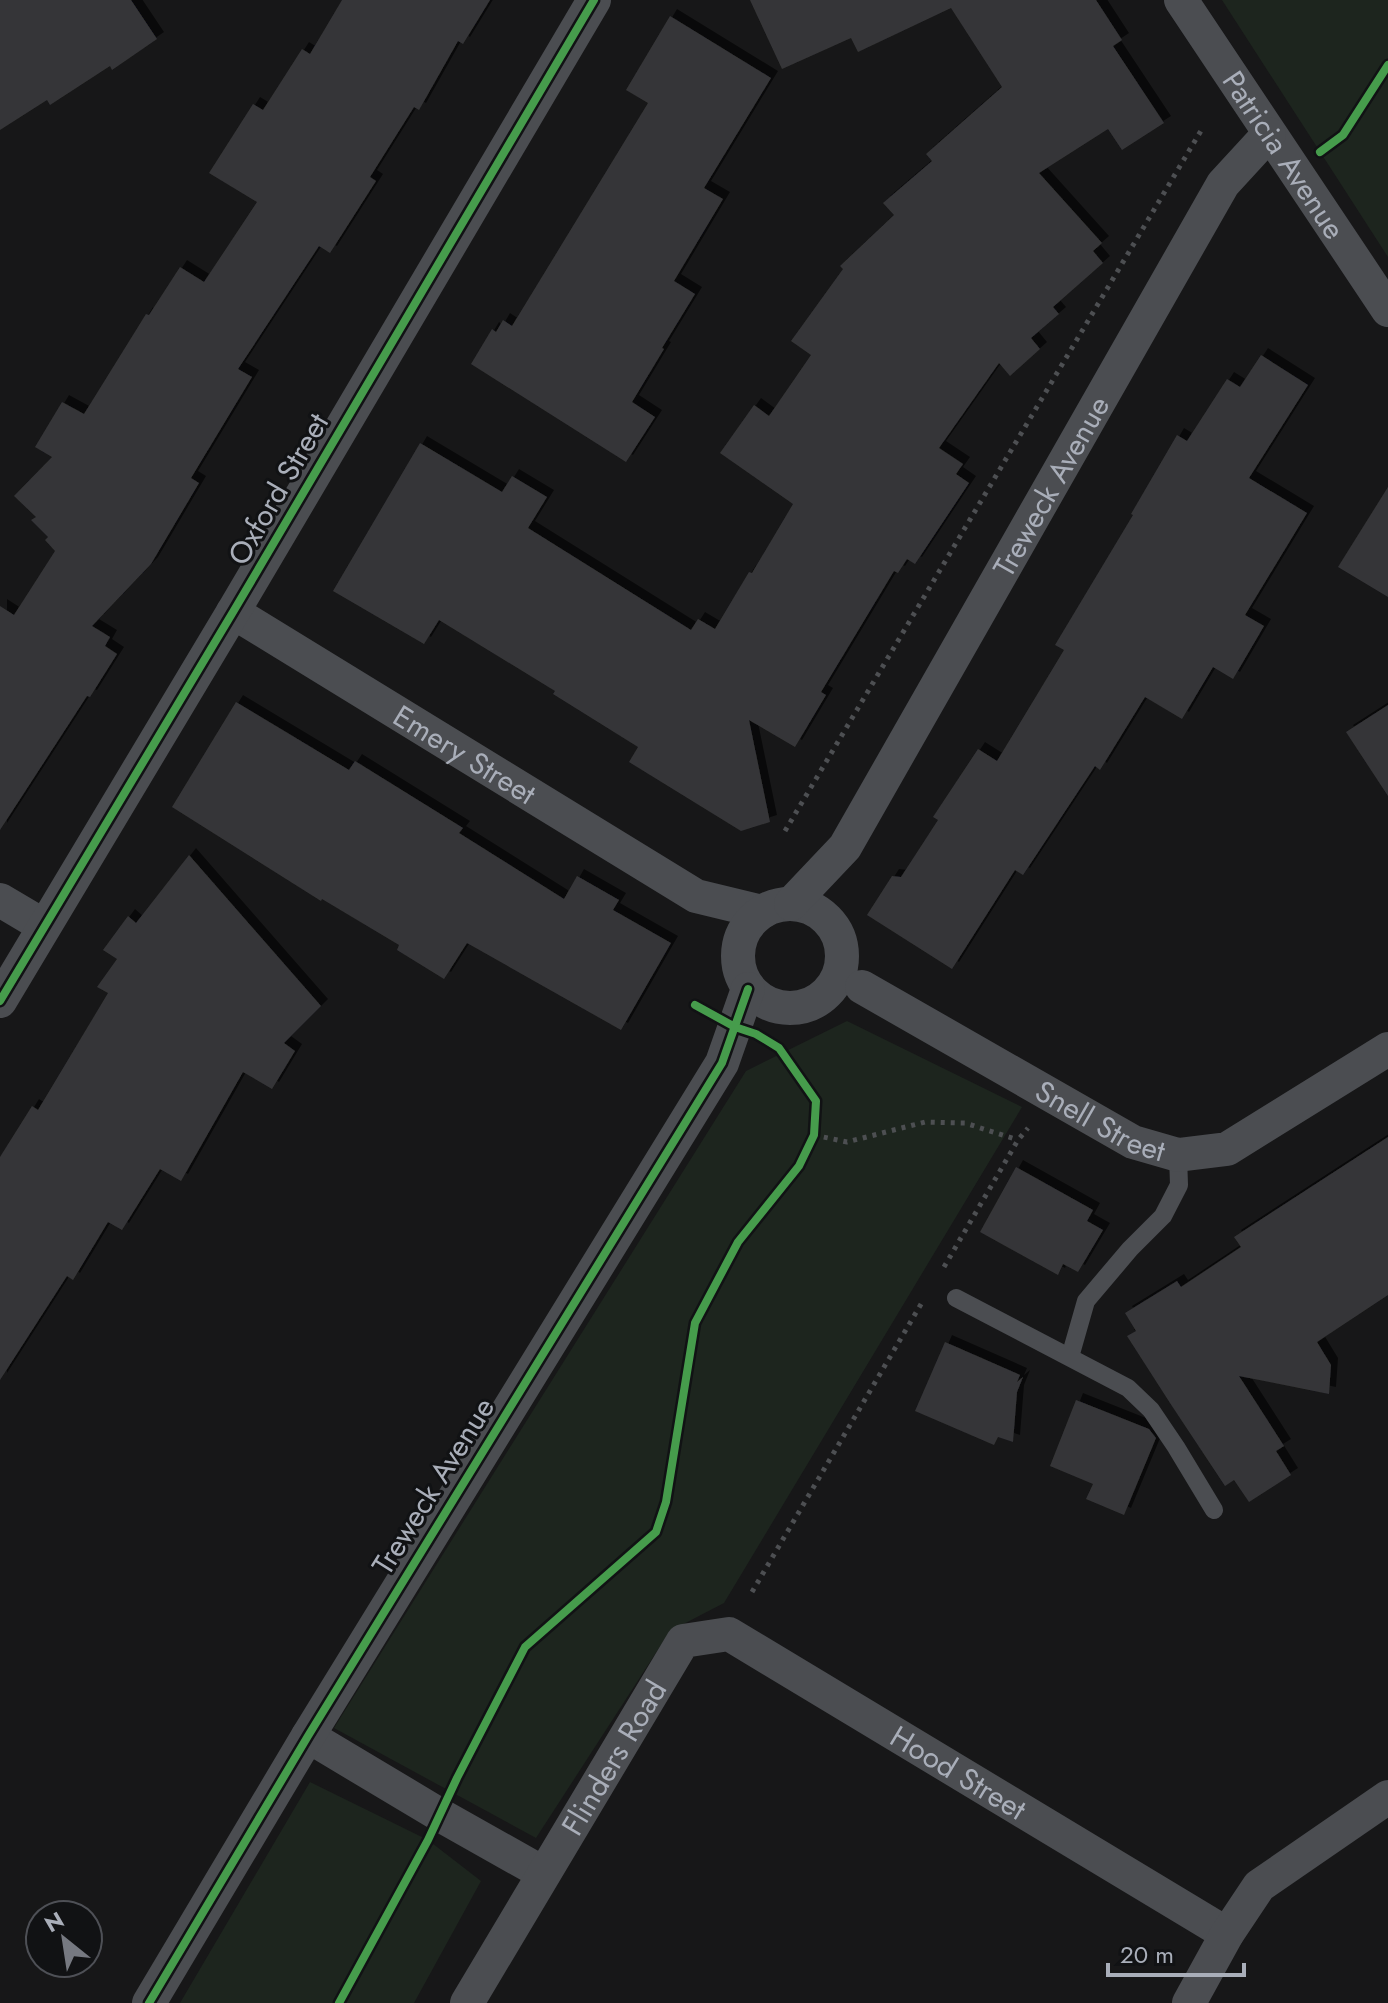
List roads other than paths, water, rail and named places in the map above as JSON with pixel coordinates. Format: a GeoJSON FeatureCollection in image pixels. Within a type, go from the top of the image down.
{"type":"FeatureCollection","features":[{"type":"Feature","properties":{"kind":"street","name":"Oxford Street"},"geometry":{"type":"LineString","coordinates":[[0,1001],[594,0]]}},
{"type":"Feature","properties":{"kind":"street","name":"Patricia Avenue"},"geometry":{"type":"LineString","coordinates":[[1181,0],[1388,310]]}},
{"type":"Feature","properties":{"kind":"street","name":"Treweck Avenue"},"geometry":{"type":"LineString","coordinates":[[830,922],[845,847],[1223,184],[1269,134]]}},
{"type":"Feature","properties":{"kind":"street","name":"Emery Street"},"geometry":{"type":"LineString","coordinates":[[233,612],[696,896],[737,952]]}},
{"type":"Feature","properties":{"kind":"street","name":"Treweck Avenue"},"geometry":{"type":"LineString","coordinates":[[776,908],[845,847]]}},
{"type":"Feature","properties":{"kind":"street","name":"Emery Street"},"geometry":{"type":"LineString","coordinates":[[696,896],[776,908]]}},
{"type":"Feature","properties":{"kind":"street"},"geometry":{"type":"LineString","coordinates":[[0,900],[44,926]]}},
{"type":"Feature","properties":{"kind":"street"},"geometry":{"type":"LineString","coordinates":[[776,908],[812,909],[830,922],[839,937],[843,957],[839,976],[827,994],[808,1006],[786,1009],[765,1003],[748,989],[739,973],[737,952],[744,930],[776,908]]}},
{"type":"Feature","properties":{"kind":"street","name":"Snell Street"},"geometry":{"type":"LineString","coordinates":[[862,987],[1133,1142],[1178,1155],[1227,1149],[1388,1049]]}},
{"type":"Feature","properties":{"kind":"street","name":"Treweck Avenue"},"geometry":{"type":"LineString","coordinates":[[149,2003],[308,1736],[722,1063],[748,989]]}},
{"type":"Feature","properties":{"kind":"street","name":"Treweck Avenue"},"geometry":{"type":"LineString","coordinates":[[722,1063],[786,1009]]}},
{"type":"Feature","properties":{"kind":"street","name":"Hood Street"},"geometry":{"type":"LineString","coordinates":[[683,1641],[729,1634],[1227,1934]]}},
{"type":"Feature","properties":{"kind":"street","name":"Flinders Road"},"geometry":{"type":"LineString","coordinates":[[467,2003],[683,1641]]}},
{"type":"Feature","properties":{"kind":"street"},"geometry":{"type":"LineString","coordinates":[[308,1736],[543,1873]]}},
{"type":"Feature","properties":{"kind":"street"},"geometry":{"type":"LineString","coordinates":[[1189,2003],[1227,1934],[1259,1886],[1388,1797]]}},
{"type":"Feature","properties":{"kind":"lane"},"geometry":{"type":"LineString","coordinates":[[1070,1357],[1086,1301],[1163,1216],[1179,1185],[1178,1155]]}},
{"type":"Feature","properties":{"kind":"lane"},"geometry":{"type":"LineString","coordinates":[[956,1298],[1128,1388],[1151,1410],[1214,1510]]}}]}
